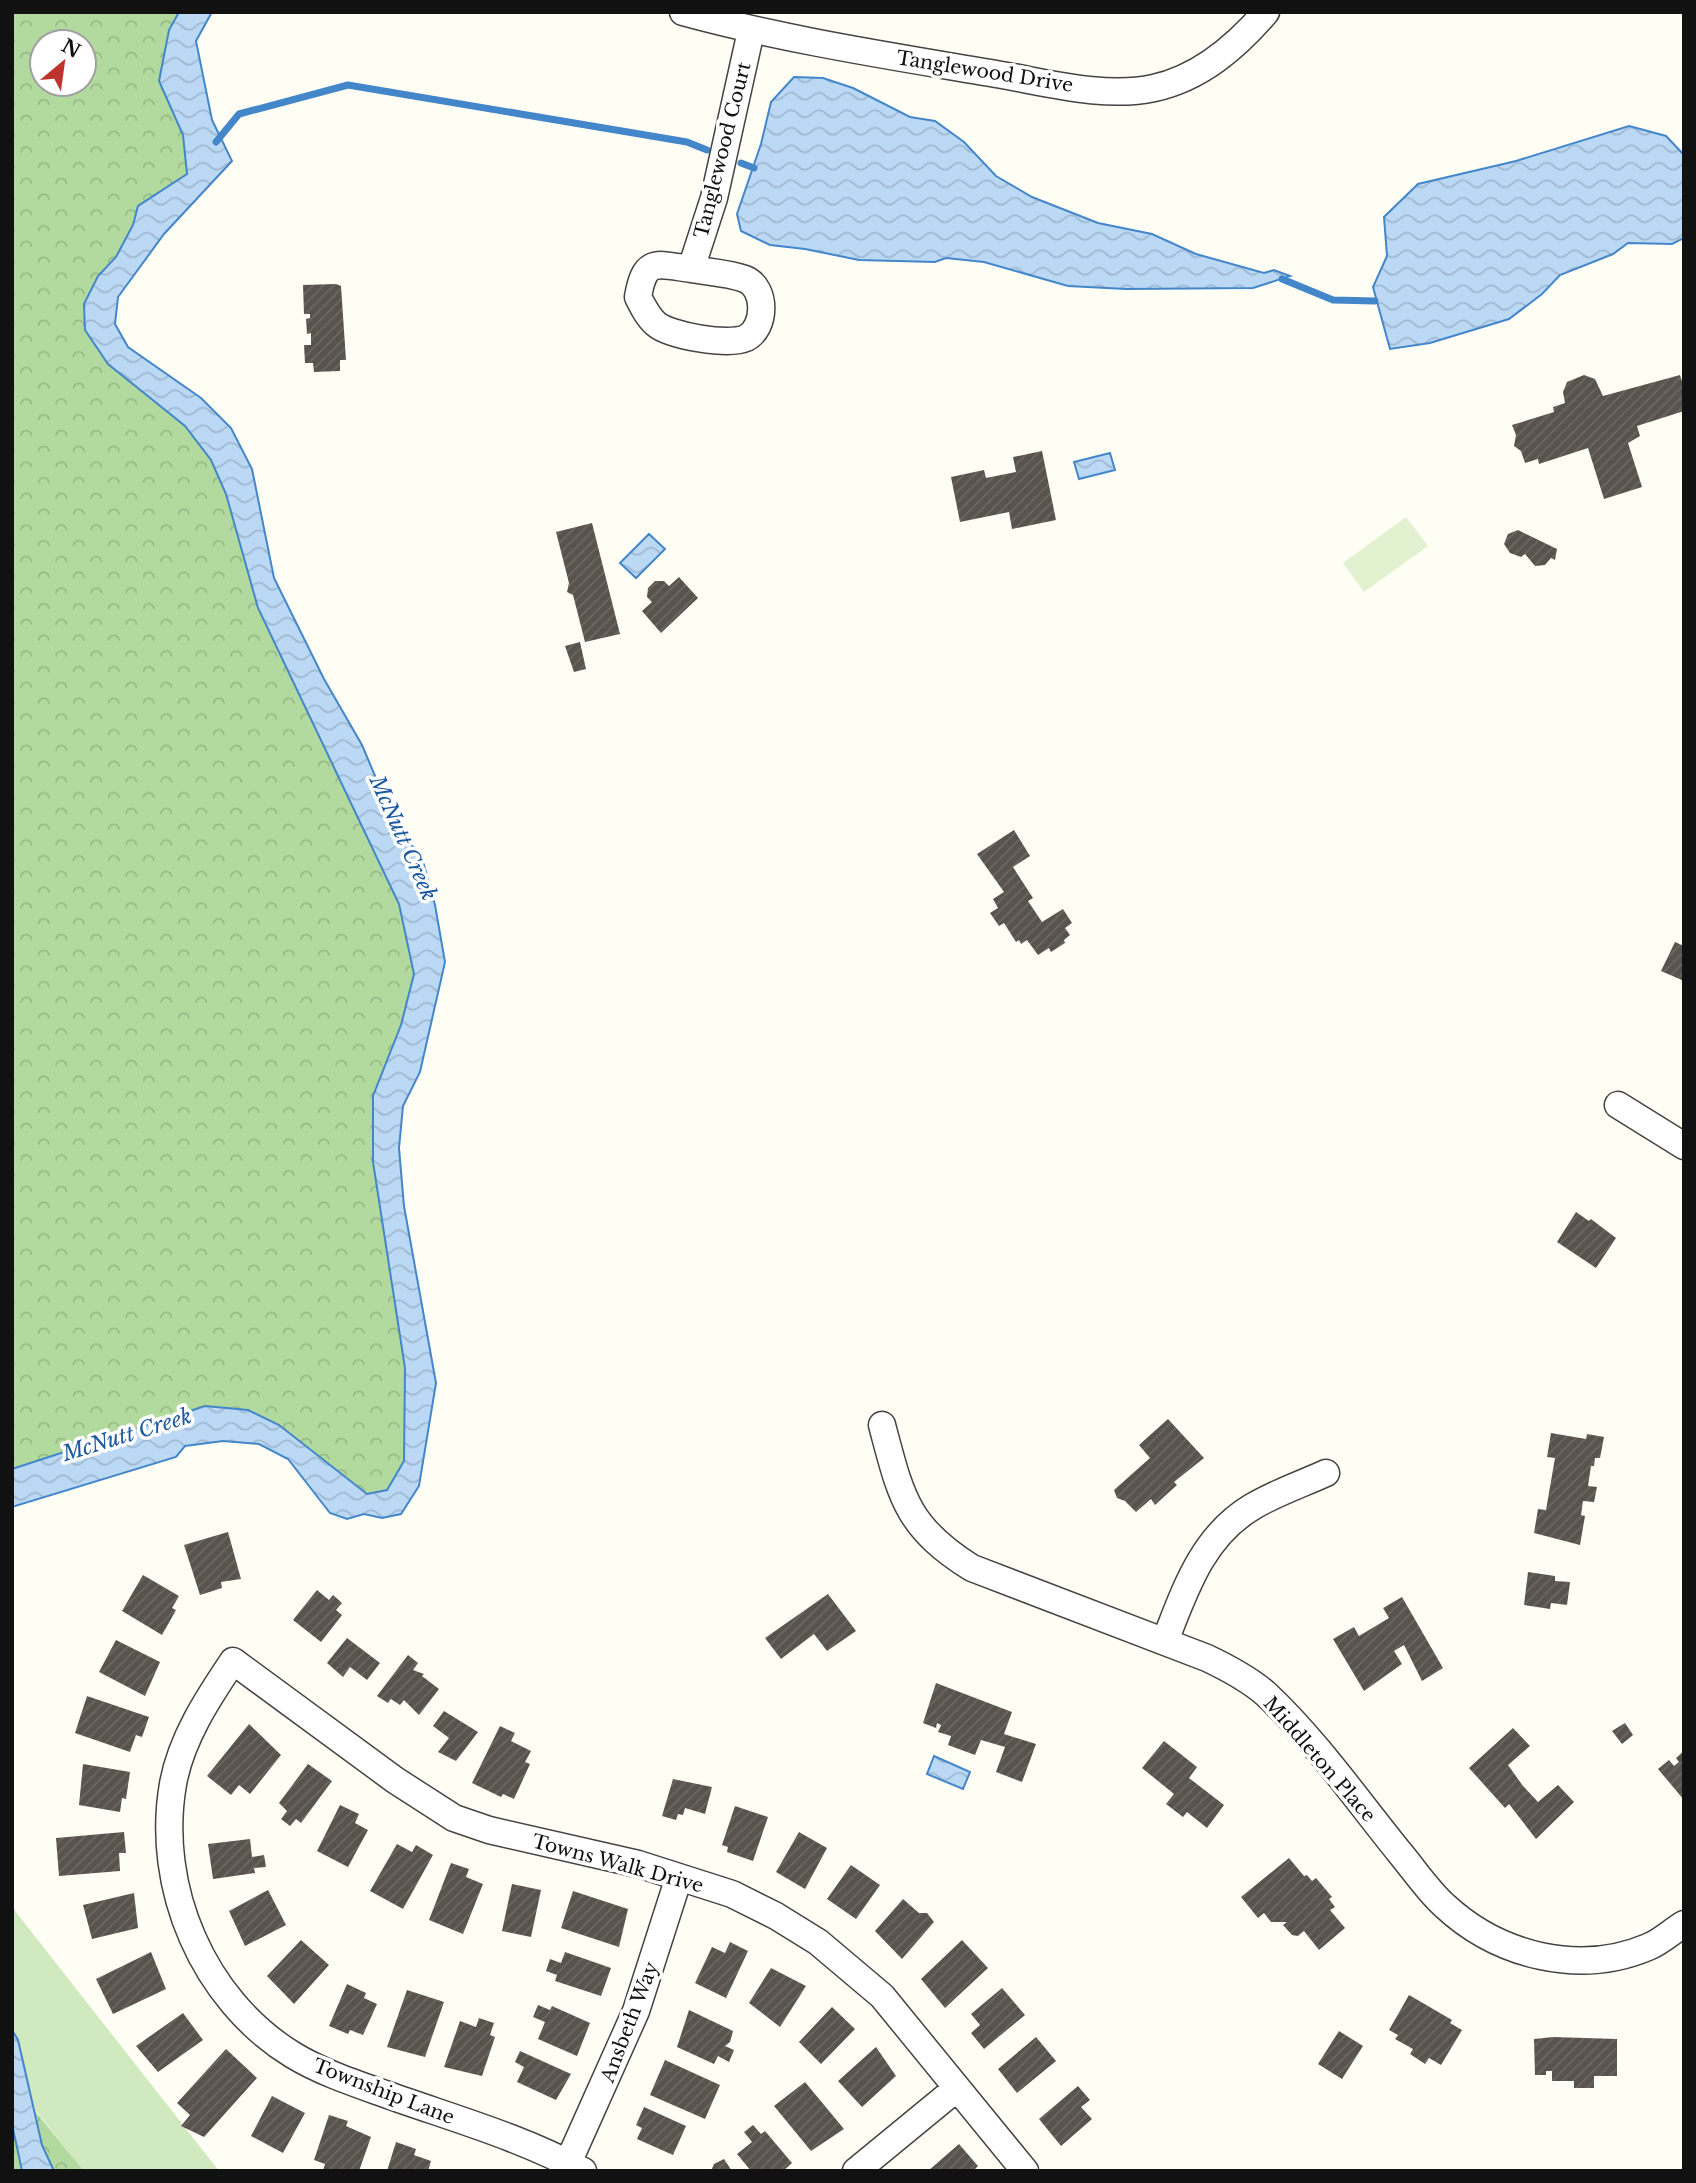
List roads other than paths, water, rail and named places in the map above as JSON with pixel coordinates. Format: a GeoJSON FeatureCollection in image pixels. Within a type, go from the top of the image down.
{"type":"FeatureCollection","features":[{"type":"Feature","properties":{"kind":"street","name":"Tanglewood Drive"},"geometry":{"type":"LineString","coordinates":[[683,12],[751,31],[1059,85],[1129,91],[1176,81],[1213,62],[1246,35],[1266,12]]}},
{"type":"Feature","properties":{"kind":"street","name":"Tanglewood Court"},"geometry":{"type":"LineString","coordinates":[[691,269],[714,198],[751,31]]}},
{"type":"Feature","properties":{"kind":"street"},"geometry":{"type":"LineString","coordinates":[[1618,1105],[1684,1146]]}},
{"type":"Feature","properties":{"kind":"street","name":"Middleton Place"},"geometry":{"type":"LineString","coordinates":[[882,1425],[899,1489],[911,1515],[947,1552],[972,1567],[1207,1658],[1238,1674],[1265,1693],[1297,1727],[1445,1906],[1479,1931],[1518,1950],[1560,1961],[1605,1960],[1650,1947],[1684,1924]]}},
{"type":"Feature","properties":{"kind":"street"},"geometry":{"type":"LineString","coordinates":[[1165,1641],[1190,1578],[1221,1532],[1254,1506],[1326,1473]]}},
{"type":"Feature","properties":{"kind":"street","name":"Towns Walk Drive"},"geometry":{"type":"LineString","coordinates":[[233,1661],[395,1780],[454,1818],[489,1830],[638,1864],[732,1894],[776,1916],[818,1942],[882,1996],[1025,2171]]}},
{"type":"Feature","properties":{"kind":"street","name":"Township Lane"},"geometry":{"type":"LineString","coordinates":[[233,1661],[207,1699],[189,1737],[174,1782],[170,1809],[170,1846],[176,1886],[204,1964],[230,2001],[260,2031],[293,2055],[331,2074],[540,2149],[576,2167]]}},
{"type":"Feature","properties":{"kind":"street","name":"Ansbeth Way"},"geometry":{"type":"LineString","coordinates":[[576,2167],[636,2011],[679,1877]]}},
{"type":"Feature","properties":{"kind":"street"},"geometry":{"type":"LineString","coordinates":[[856,2171],[957,2088]]}},
{"type":"Feature","properties":{"kind":"water","name":"McNutt Creek"},"geometry":{"type":"Polygon","coordinates":[[[179,12],[212,12],[196,41],[212,120],[232,161],[164,234],[118,297],[115,324],[128,347],[201,398],[231,428],[252,469],[274,578],[324,679],[362,745],[400,835],[421,854],[435,905],[445,962],[420,1072],[403,1106],[399,1148],[404,1206],[436,1383],[419,1486],[401,1514],[382,1518],[364,1514],[347,1519],[330,1513],[288,1459],[259,1444],[223,1441],[185,1446],[176,1457],[12,1507],[12,1469],[205,1406],[248,1410],[279,1425],[367,1494],[387,1490],[404,1461],[405,1368],[373,1162],[373,1096],[401,1025],[414,974],[399,904],[258,608],[226,494],[211,460],[185,426],[108,364],[85,330],[84,304],[98,276],[116,257],[133,225],[138,206],[187,174],[183,135],[159,81],[169,30],[179,12]]]}},
{"type":"Feature","properties":{"kind":"water"},"geometry":{"type":"Polygon","coordinates":[[[794,77],[823,78],[853,88],[910,117],[935,121],[964,142],[996,176],[1032,197],[1098,223],[1152,234],[1196,254],[1264,273],[1274,270],[1290,276],[1253,288],[1126,289],[1068,286],[984,262],[946,258],[935,262],[859,260],[770,245],[741,231],[737,214],[761,144],[771,102],[794,77]]]}},
{"type":"Feature","properties":{"kind":"water"},"geometry":{"type":"Polygon","coordinates":[[[1629,126],[1666,136],[1684,155],[1684,238],[1672,244],[1628,243],[1613,254],[1560,275],[1542,294],[1509,319],[1430,343],[1390,349],[1373,287],[1387,256],[1384,217],[1418,184],[1516,161],[1629,126]]]}},
{"type":"Feature","properties":{"kind":"water"},"geometry":{"type":"Polygon","coordinates":[[[1110,453],[1115,470],[1079,479],[1074,462],[1110,453]]]}},
{"type":"Feature","properties":{"kind":"water"},"geometry":{"type":"Polygon","coordinates":[[[649,534],[665,549],[636,578],[620,563],[649,534]]]}},
{"type":"Feature","properties":{"kind":"water"},"geometry":{"type":"Polygon","coordinates":[[[934,1756],[970,1772],[963,1789],[927,1774],[934,1756]]]}},
{"type":"Feature","properties":{"kind":"water"},"geometry":{"type":"Polygon","coordinates":[[[12,2030],[18,2040],[42,2145],[54,2171],[22,2171],[12,2124],[12,2030]]]}},
{"type":"Feature","properties":{"kind":"waterway"},"geometry":{"type":"LineString","coordinates":[[216,142],[239,114],[348,85],[687,142],[707,150]]}},
{"type":"Feature","properties":{"kind":"waterway"},"geometry":{"type":"LineString","coordinates":[[741,163],[754,168]]}},
{"type":"Feature","properties":{"kind":"waterway"},"geometry":{"type":"LineString","coordinates":[[1282,279],[1333,300],[1375,301]]}}]}
